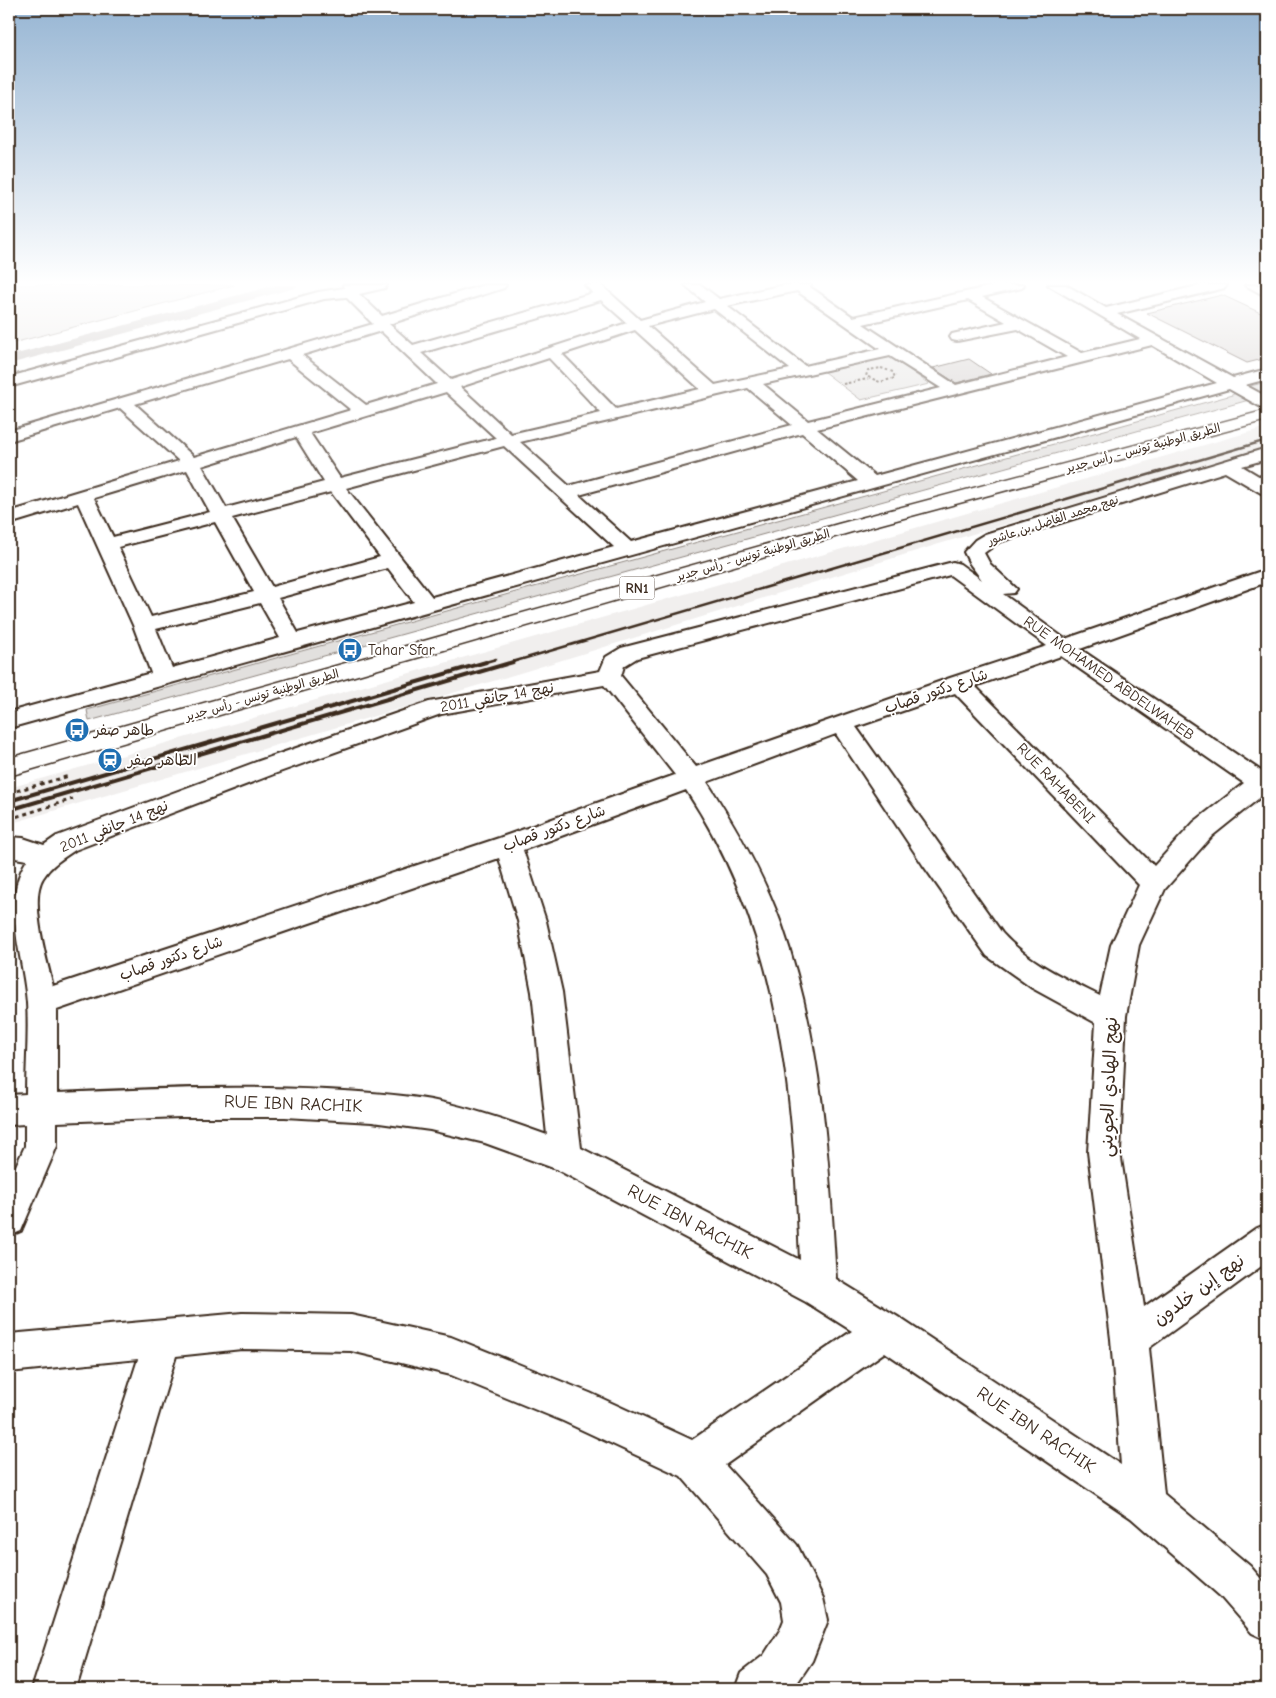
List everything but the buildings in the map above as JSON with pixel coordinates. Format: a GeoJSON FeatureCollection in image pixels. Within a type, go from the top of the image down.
{"type":"FeatureCollection","features":[{"type":"Feature","properties":{"kind":"highway","name":"الطريق الوطنية تونس - رأس جدير"},"geometry":{"type":"LineString","coordinates":[[9,748],[617,578],[1266,405]]}},
{"type":"Feature","properties":{"kind":"highway","name":"الطريق الوطنية تونس - رأس جدير"},"geometry":{"type":"LineString","coordinates":[[9,767],[855,526],[1266,405]]}},
{"type":"Feature","properties":{"kind":"street"},"geometry":{"type":"LineString","coordinates":[[9,382],[73,364]]}},
{"type":"Feature","properties":{"kind":"street"},"geometry":{"type":"LineString","coordinates":[[9,436],[252,364]]}},
{"type":"Feature","properties":{"kind":"street"},"geometry":{"type":"LineString","coordinates":[[304,364],[362,411]]}},
{"type":"Feature","properties":{"kind":"street"},"geometry":{"type":"LineString","coordinates":[[424,364],[628,550]]}},
{"type":"Feature","properties":{"kind":"street"},"geometry":{"type":"LineString","coordinates":[[9,518],[192,464],[515,364]]}},
{"type":"Feature","properties":{"kind":"street"},"geometry":{"type":"LineString","coordinates":[[564,364],[612,415]]}},
{"type":"Feature","properties":{"kind":"street"},"geometry":{"type":"LineString","coordinates":[[681,364],[712,391]]}},
{"type":"Feature","properties":{"kind":"street"},"geometry":{"type":"LineString","coordinates":[[793,364],[802,371]]}},
{"type":"Feature","properties":{"kind":"street"},"geometry":{"type":"LineString","coordinates":[[108,544],[508,440],[832,364]]}},
{"type":"Feature","properties":{"kind":"street"},"geometry":{"type":"LineString","coordinates":[[913,364],[954,390]]}},
{"type":"Feature","properties":{"kind":"street"},"geometry":{"type":"LineString","coordinates":[[565,493],[806,427],[1060,364]]}},
{"type":"Feature","properties":{"kind":"street"},"geometry":{"type":"LineString","coordinates":[[1198,364],[1266,405]]}},
{"type":"Feature","properties":{"kind":"street"},"geometry":{"type":"LineString","coordinates":[[11,712],[164,676],[873,484],[1267,374]]}},
{"type":"Feature","properties":{"kind":"street"},"geometry":{"type":"LineString","coordinates":[[752,383],[873,484]]}},
{"type":"Feature","properties":{"kind":"street"},"geometry":{"type":"LineString","coordinates":[[123,402],[192,464],[222,514],[231,536],[292,641]]}},
{"type":"Feature","properties":{"kind":"street"},"geometry":{"type":"LineString","coordinates":[[300,430],[334,485],[427,605]]}},
{"type":"Feature","properties":{"kind":"street","name":"نهج محمد الفاضل بن عاشور"},"geometry":{"type":"LineString","coordinates":[[1071,644],[985,572],[977,562],[974,552],[982,544],[992,538],[1267,453]]}},
{"type":"Feature","properties":{"kind":"street"},"geometry":{"type":"LineString","coordinates":[[1227,465],[1267,489]]}},
{"type":"Feature","properties":{"kind":"street"},"geometry":{"type":"LineString","coordinates":[[84,496],[108,544],[144,625],[164,676]]}},
{"type":"Feature","properties":{"kind":"street"},"geometry":{"type":"LineString","coordinates":[[144,625],[266,595],[393,560]]}},
{"type":"Feature","properties":{"kind":"street","name":"RUE MOHAMED ABDELWAHEB"},"geometry":{"type":"LineString","coordinates":[[610,677],[614,662],[620,656],[629,652],[952,568],[1071,644]]}},
{"type":"Feature","properties":{"kind":"street","name":"شارع دكتور قصاب"},"geometry":{"type":"LineString","coordinates":[[42,1002],[508,845],[841,724],[1267,575]]}},
{"type":"Feature","properties":{"kind":"street"},"geometry":{"type":"LineString","coordinates":[[1071,644],[1266,779]]}},
{"type":"Feature","properties":{"kind":"street"},"geometry":{"type":"LineString","coordinates":[[610,677],[690,778],[747,875],[772,935],[786,979],[796,1031],[812,1139],[819,1289]]}},
{"type":"Feature","properties":{"kind":"street","name":"نهج 14 جانفي 2011"},"geometry":{"type":"LineString","coordinates":[[9,1219],[41,1146],[25,1109],[42,1002],[27,935],[16,908],[30,875],[44,858],[66,843],[264,768],[437,707],[610,677]]}},
{"type":"Feature","properties":{"kind":"street","name":"RUE RAHABENI"},"geometry":{"type":"LineString","coordinates":[[958,683],[1154,883]]}},
{"type":"Feature","properties":{"kind":"street"},"geometry":{"type":"LineString","coordinates":[[841,724],[888,789],[941,871],[986,934],[1002,952],[1034,975],[1111,1016]]}},
{"type":"Feature","properties":{"kind":"street","name":"نهج الهادي الجويني"},"geometry":{"type":"LineString","coordinates":[[1146,1504],[1130,1339],[1104,1152],[1111,1016],[1125,945],[1154,883],[1203,829],[1266,779]]}},
{"type":"Feature","properties":{"kind":"street"},"geometry":{"type":"LineString","coordinates":[[508,845],[532,921],[547,992],[566,1157]]}},
{"type":"Feature","properties":{"kind":"street"},"geometry":{"type":"LineString","coordinates":[[9,848],[22,847],[33,850],[44,858]]}},
{"type":"Feature","properties":{"kind":"street","name":"RUE IBN RACHIK"},"geometry":{"type":"LineString","coordinates":[[25,1109],[180,1102],[284,1102],[372,1106],[430,1115],[485,1128],[566,1157],[819,1289],[885,1330],[1146,1504],[1235,1581],[1267,1618]]}},
{"type":"Feature","properties":{"kind":"street","name":"نهج إبن خلدون"},"geometry":{"type":"LineString","coordinates":[[1130,1339],[1267,1241]]}},
{"type":"Feature","properties":{"kind":"street"},"geometry":{"type":"LineString","coordinates":[[695,1462],[885,1330]]}},
{"type":"Feature","properties":{"kind":"street"},"geometry":{"type":"LineString","coordinates":[[9,1353],[242,1331],[351,1333],[450,1356],[576,1407],[695,1462],[782,1560],[802,1598],[806,1620],[796,1645],[780,1671],[757,1689]]}},
{"type":"Feature","properties":{"kind":"street"},"geometry":{"type":"LineString","coordinates":[[54,1689],[163,1338]]}},
{"type":"Feature","properties":{"kind":"path"},"geometry":{"type":"LineString","coordinates":[[843,384],[869,378],[886,382],[893,380],[896,376],[890,370],[876,368],[866,372],[869,378]]}},
{"type":"Feature","properties":{"kind":"path"},"geometry":{"type":"LineString","coordinates":[[9,793],[69,776]]}},
{"type":"Feature","properties":{"kind":"path"},"geometry":{"type":"LineString","coordinates":[[9,800],[10,818],[73,799]]}},
{"type":"Feature","properties":{"kind":"shaded area"},"geometry":{"type":"Polygon","coordinates":[[[856,364],[901,364],[929,384],[861,400],[824,372],[856,364]]]}},
{"type":"Feature","properties":{"kind":"shaded area"},"geometry":{"type":"Polygon","coordinates":[[[1267,382],[1267,395],[89,721],[87,710],[1232,395],[1246,387],[1267,382]]]}},
{"type":"Feature","properties":{"kind":"shaded area"},"geometry":{"type":"Polygon","coordinates":[[[1267,427],[1267,447],[939,544],[520,673],[9,824],[9,788],[1267,427]]]}},
{"type":"Feature","properties":{"kind":"railway"},"geometry":{"type":"LineString","coordinates":[[509,663],[1267,440]]}},
{"type":"Feature","properties":{"kind":"railway"},"geometry":{"type":"LineString","coordinates":[[482,663],[496,659]]}},
{"type":"Feature","properties":{"kind":"railway"},"geometry":{"type":"LineString","coordinates":[[9,801],[486,662]]}},
{"type":"Feature","properties":{"kind":"railway"},"geometry":{"type":"LineString","coordinates":[[9,810],[513,662]]}},
{"type":"Feature","properties":{"kind":"place","name":"Tahar Sfar"},"geometry":{"type":"Point","coordinates":[350,650]}},
{"type":"Feature","properties":{"kind":"place","name":"طاهر صفر"},"geometry":{"type":"Point","coordinates":[77,730]}},
{"type":"Feature","properties":{"kind":"place","name":"الطاهر صفر"},"geometry":{"type":"Point","coordinates":[110,760]}}]}
